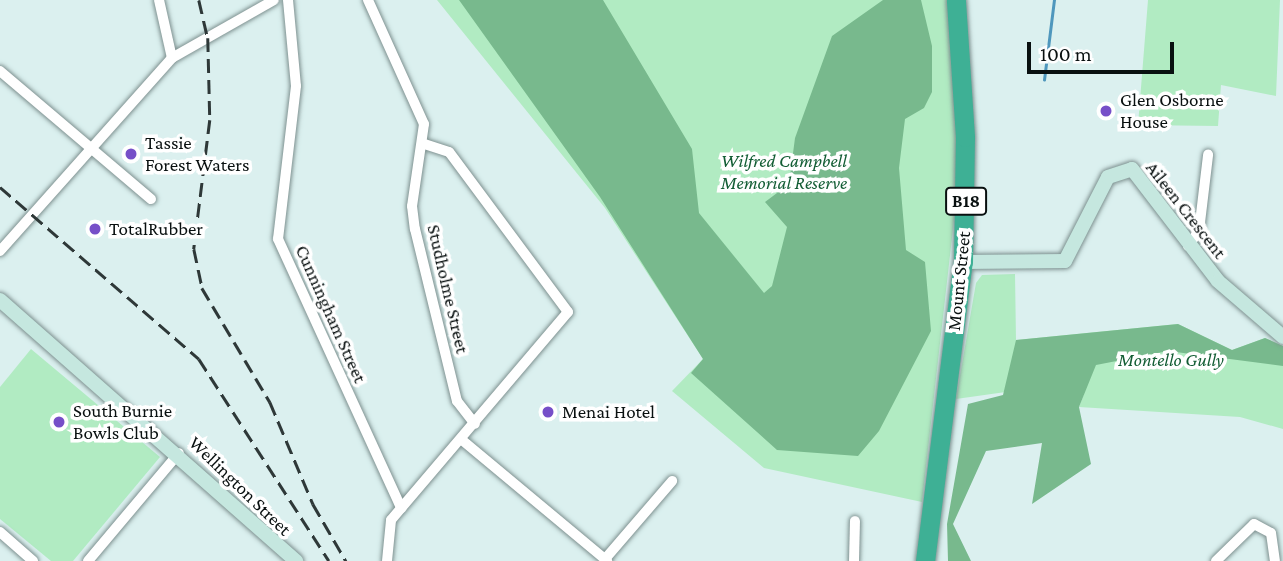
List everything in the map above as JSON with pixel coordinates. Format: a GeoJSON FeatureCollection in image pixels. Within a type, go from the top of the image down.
{"type":"FeatureCollection","features":[{"type":"Feature","properties":{"kind":"highway","name":"Mount Street"},"geometry":{"type":"LineString","coordinates":[[925,561],[963,262],[965,137],[956,0]]}},
{"type":"Feature","properties":{"kind":"street"},"geometry":{"type":"LineString","coordinates":[[159,0],[172,58]]}},
{"type":"Feature","properties":{"kind":"street"},"geometry":{"type":"LineString","coordinates":[[0,251],[172,58],[274,0]]}},
{"type":"Feature","properties":{"kind":"street","name":"Cunningham Street"},"geometry":{"type":"LineString","coordinates":[[288,0],[296,86],[278,239],[401,508]]}},
{"type":"Feature","properties":{"kind":"street","name":"Studholme Street"},"geometry":{"type":"LineString","coordinates":[[368,0],[424,124],[425,144],[412,206],[415,229],[457,401],[475,424]]}},
{"type":"Feature","properties":{"kind":"street"},"geometry":{"type":"LineString","coordinates":[[0,71],[151,199]]}},
{"type":"Feature","properties":{"kind":"street"},"geometry":{"type":"LineString","coordinates":[[387,561],[385,532],[401,508],[462,440],[568,312],[449,152],[425,144]]}},
{"type":"Feature","properties":{"kind":"street"},"geometry":{"type":"LineString","coordinates":[[1188,246],[1199,231],[1208,155]]}},
{"type":"Feature","properties":{"kind":"street","name":"Aileen Crescent"},"geometry":{"type":"LineString","coordinates":[[963,262],[1065,261],[1108,177],[1122,169],[1140,175],[1188,246],[1242,308],[1283,337]]}},
{"type":"Feature","properties":{"kind":"street","name":"Wellington Street"},"geometry":{"type":"LineString","coordinates":[[0,300],[179,453],[296,561]]}},
{"type":"Feature","properties":{"kind":"street"},"geometry":{"type":"LineString","coordinates":[[462,440],[606,560],[672,481]]}},
{"type":"Feature","properties":{"kind":"street"},"geometry":{"type":"LineString","coordinates":[[88,561],[179,453]]}},
{"type":"Feature","properties":{"kind":"street"},"geometry":{"type":"LineString","coordinates":[[854,561],[855,521]]}},
{"type":"Feature","properties":{"kind":"street"},"geometry":{"type":"LineString","coordinates":[[1216,561],[1231,540],[1254,524],[1271,533],[1275,561]]}},
{"type":"Feature","properties":{"kind":"street"},"geometry":{"type":"LineString","coordinates":[[0,533],[33,561]]}},
{"type":"Feature","properties":{"kind":"green space","name":"Wilfred Campbell Memorial Reserve"},"geometry":{"type":"Polygon","coordinates":[[[437,0],[947,0],[957,149],[954,220],[922,502],[764,468],[672,391],[703,359],[605,208],[437,0]]]}},
{"type":"Feature","properties":{"kind":"green space","name":"Wilfred Campbell Memorial Reserve"},"geometry":{"type":"Polygon","coordinates":[[[459,0],[603,0],[692,149],[699,213],[764,293],[772,286],[787,227],[765,202],[789,184],[795,138],[832,36],[883,0],[921,0],[932,46],[932,92],[924,108],[905,119],[899,168],[906,250],[925,262],[931,331],[879,431],[858,456],[777,450],[691,373],[703,359],[600,197],[459,0]]]}},
{"type":"Feature","properties":{"kind":"green space"},"geometry":{"type":"Polygon","coordinates":[[[1148,0],[1280,0],[1276,96],[1221,85],[1218,126],[1138,125],[1148,0]]]}},
{"type":"Feature","properties":{"kind":"green space","name":"Montello Gully"},"geometry":{"type":"Polygon","coordinates":[[[1015,274],[1016,340],[1178,324],[1232,350],[1265,338],[1283,346],[1283,429],[1240,417],[1079,407],[1084,394],[1019,390],[956,399],[976,283],[982,275],[1015,274]]]}},
{"type":"Feature","properties":{"kind":"green space"},"geometry":{"type":"Polygon","coordinates":[[[1178,324],[1232,350],[1265,338],[1283,346],[1283,366],[1168,351],[1096,365],[1079,407],[1091,464],[1032,504],[1042,443],[986,451],[953,524],[971,561],[948,561],[947,524],[968,404],[1003,395],[1016,340],[1178,324]]]}},
{"type":"Feature","properties":{"kind":"green space","name":"South Burnie Bowls Club"},"geometry":{"type":"Polygon","coordinates":[[[31,349],[160,457],[73,561],[51,561],[0,519],[0,387],[31,349]]]}},
{"type":"Feature","properties":{"kind":"waterway"},"geometry":{"type":"LineString","coordinates":[[1044,80],[1054,0]]}},
{"type":"Feature","properties":{"kind":"railway"},"geometry":{"type":"LineString","coordinates":[[199,0],[208,38],[210,120],[194,249],[202,288],[270,402],[313,504],[346,561]]}},
{"type":"Feature","properties":{"kind":"railway"},"geometry":{"type":"LineString","coordinates":[[0,187],[199,359],[329,561]]}},
{"type":"Feature","properties":{"kind":"place","name":"Glen Osborne House"},"geometry":{"type":"Point","coordinates":[1106,111]}},
{"type":"Feature","properties":{"kind":"place","name":"Tassie Forest Waters"},"geometry":{"type":"Point","coordinates":[131,154]}},
{"type":"Feature","properties":{"kind":"place","name":"TotalRubber"},"geometry":{"type":"Point","coordinates":[95,229]}},
{"type":"Feature","properties":{"kind":"place","name":"Menai Hotel"},"geometry":{"type":"Point","coordinates":[548,412]}},
{"type":"Feature","properties":{"kind":"place","name":"South Burnie Bowls Club"},"geometry":{"type":"Point","coordinates":[59,422]}}]}
